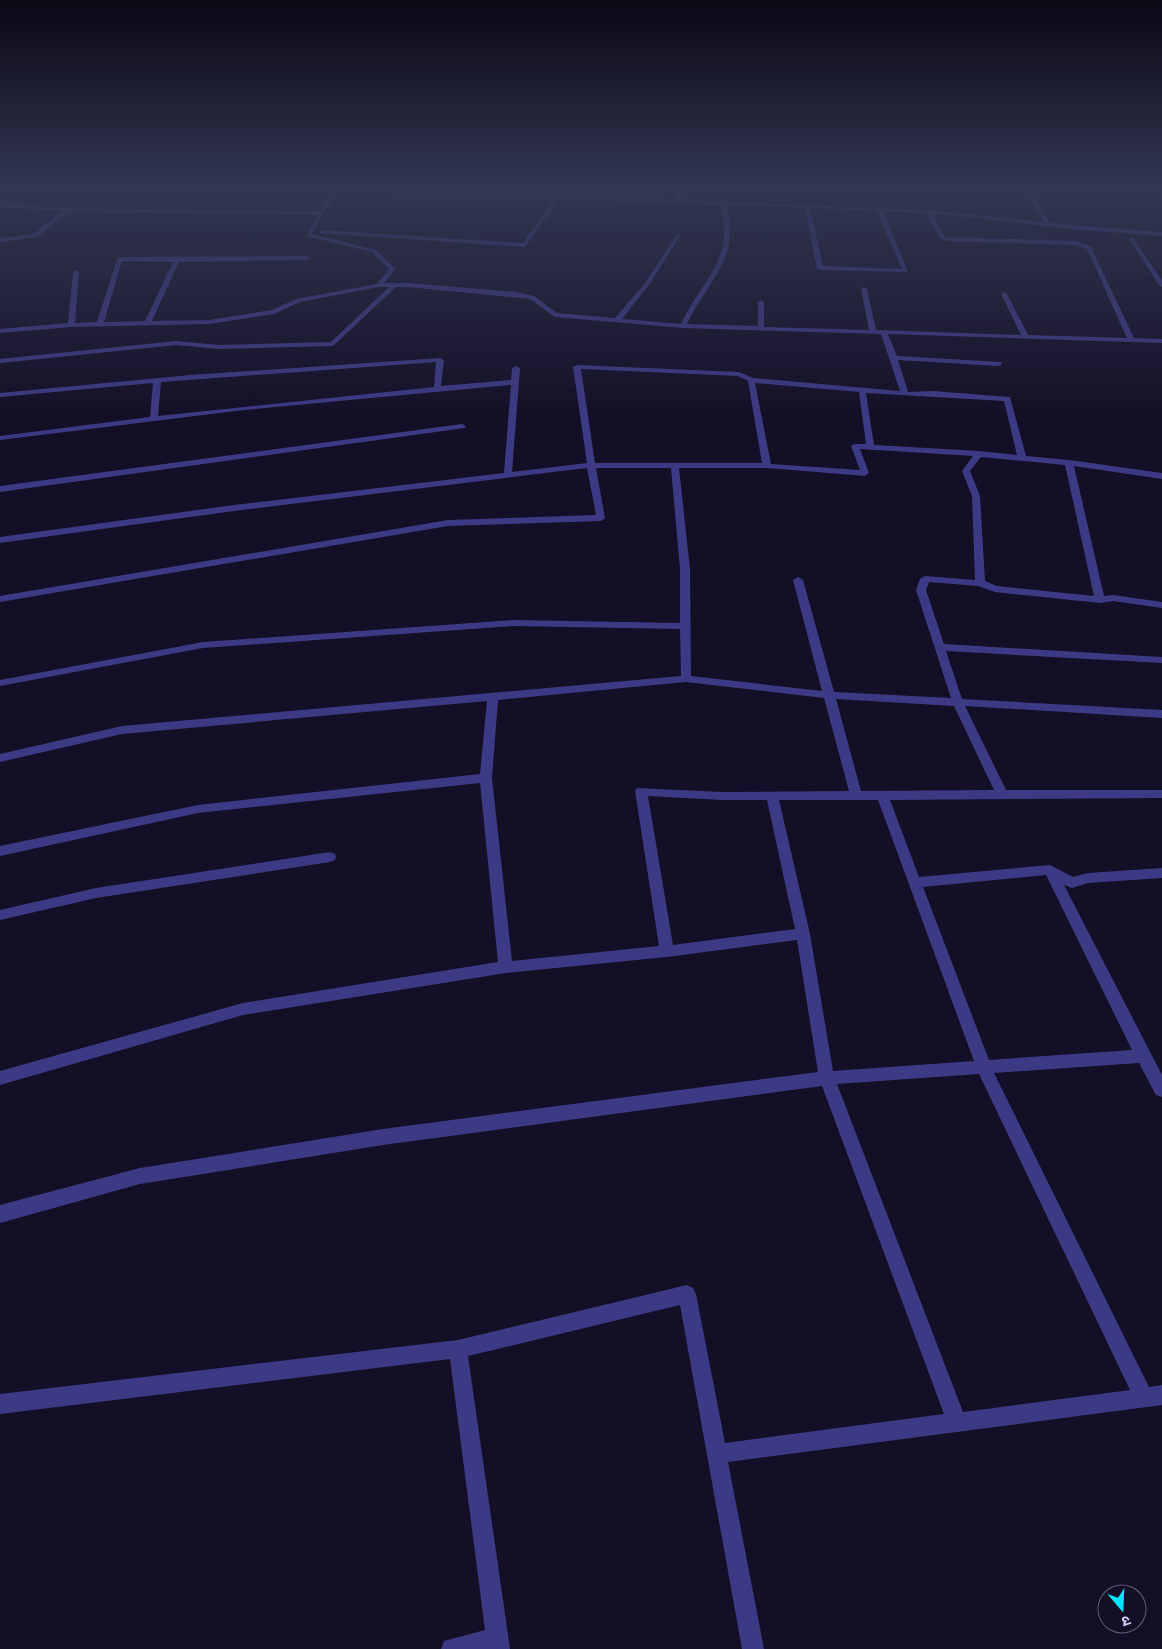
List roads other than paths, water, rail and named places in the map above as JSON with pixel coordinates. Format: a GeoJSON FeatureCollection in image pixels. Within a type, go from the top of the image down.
{"type":"FeatureCollection","features":[{"type":"Feature","properties":{"kind":"street"},"geometry":{"type":"LineString","coordinates":[[100,324],[118,263]]}},
{"type":"Feature","properties":{"kind":"street"},"geometry":{"type":"LineString","coordinates":[[148,323],[176,263]]}},
{"type":"Feature","properties":{"kind":"street"},"geometry":{"type":"LineString","coordinates":[[378,285],[392,269],[386,263]]}},
{"type":"Feature","properties":{"kind":"street"},"geometry":{"type":"LineString","coordinates":[[617,320],[647,284],[661,263]]}},
{"type":"Feature","properties":{"kind":"street"},"geometry":{"type":"LineString","coordinates":[[684,326],[691,308],[720,263]]}},
{"type":"Feature","properties":{"kind":"street"},"geometry":{"type":"LineString","coordinates":[[819,263],[820,268],[906,271],[902,263]]}},
{"type":"Feature","properties":{"kind":"street"},"geometry":{"type":"LineString","coordinates":[[1096,263],[1132,341]]}},
{"type":"Feature","properties":{"kind":"street"},"geometry":{"type":"LineString","coordinates":[[1148,263],[1162,285]]}},
{"type":"Feature","properties":{"kind":"street"},"geometry":{"type":"LineString","coordinates":[[71,325],[76,272]]}},
{"type":"Feature","properties":{"kind":"street"},"geometry":{"type":"LineString","coordinates":[[0,331],[71,325],[209,322],[274,312],[298,300],[378,285],[394,285],[516,294],[532,297],[555,316],[684,326],[884,334],[1162,341]]}},
{"type":"Feature","properties":{"kind":"street"},"geometry":{"type":"LineString","coordinates":[[0,361],[176,343],[220,347],[332,344],[394,285]]}},
{"type":"Feature","properties":{"kind":"street"},"geometry":{"type":"LineString","coordinates":[[864,289],[873,333]]}},
{"type":"Feature","properties":{"kind":"street"},"geometry":{"type":"LineString","coordinates":[[1004,294],[1026,338]]}},
{"type":"Feature","properties":{"kind":"street"},"geometry":{"type":"LineString","coordinates":[[761,302],[761,328]]}},
{"type":"Feature","properties":{"kind":"street"},"geometry":{"type":"LineString","coordinates":[[884,334],[894,358],[904,394]]}},
{"type":"Feature","properties":{"kind":"street"},"geometry":{"type":"LineString","coordinates":[[894,358],[998,364]]}},
{"type":"Feature","properties":{"kind":"street"},"geometry":{"type":"LineString","coordinates":[[0,395],[157,380],[440,360],[437,389]]}},
{"type":"Feature","properties":{"kind":"street"},"geometry":{"type":"LineString","coordinates":[[0,599],[448,523],[601,518],[591,465],[577,367],[738,374],[751,380],[904,394],[932,393],[1007,399],[1022,457]]}},
{"type":"Feature","properties":{"kind":"street"},"geometry":{"type":"LineString","coordinates":[[508,475],[516,368]]}},
{"type":"Feature","properties":{"kind":"street"},"geometry":{"type":"LineString","coordinates":[[154,418],[157,380]]}},
{"type":"Feature","properties":{"kind":"street"},"geometry":{"type":"LineString","coordinates":[[751,380],[767,466]]}},
{"type":"Feature","properties":{"kind":"street"},"geometry":{"type":"LineString","coordinates":[[0,438],[154,418],[515,382]]}},
{"type":"Feature","properties":{"kind":"street"},"geometry":{"type":"LineString","coordinates":[[862,390],[870,446]]}},
{"type":"Feature","properties":{"kind":"street"},"geometry":{"type":"LineString","coordinates":[[0,489],[462,426]]}},
{"type":"Feature","properties":{"kind":"street"},"geometry":{"type":"LineString","coordinates":[[0,540],[234,508],[591,465],[767,466],[865,472],[855,446],[1022,457],[1162,476]]}},
{"type":"Feature","properties":{"kind":"street"},"geometry":{"type":"LineString","coordinates":[[979,453],[966,471],[976,496],[980,583]]}},
{"type":"Feature","properties":{"kind":"street"},"geometry":{"type":"LineString","coordinates":[[1069,462],[1100,600]]}},
{"type":"Feature","properties":{"kind":"street"},"geometry":{"type":"LineString","coordinates":[[675,466],[684,569],[686,679]]}},
{"type":"Feature","properties":{"kind":"street"},"geometry":{"type":"LineString","coordinates":[[1002,795],[957,701],[921,590],[925,579],[980,583],[996,589],[1100,600],[1113,598],[1162,605]]}},
{"type":"Feature","properties":{"kind":"street"},"geometry":{"type":"LineString","coordinates":[[798,580],[831,695],[856,795]]}},
{"type":"Feature","properties":{"kind":"street"},"geometry":{"type":"LineString","coordinates":[[0,682],[203,645],[513,624],[686,626]]}},
{"type":"Feature","properties":{"kind":"street"},"geometry":{"type":"LineString","coordinates":[[939,647],[1162,660]]}},
{"type":"Feature","properties":{"kind":"street"},"geometry":{"type":"LineString","coordinates":[[0,758],[122,730],[686,679],[831,695],[1162,714]]}},
{"type":"Feature","properties":{"kind":"street"},"geometry":{"type":"LineString","coordinates":[[493,696],[486,778],[506,967]]}},
{"type":"Feature","properties":{"kind":"street"},"geometry":{"type":"LineString","coordinates":[[0,851],[198,809],[486,778]]}},
{"type":"Feature","properties":{"kind":"street"},"geometry":{"type":"LineString","coordinates":[[667,952],[641,791],[722,796],[1162,794]]}},
{"type":"Feature","properties":{"kind":"street"},"geometry":{"type":"LineString","coordinates":[[717,1454],[1153,1396],[984,1068],[882,795]]}},
{"type":"Feature","properties":{"kind":"street"},"geometry":{"type":"LineString","coordinates":[[772,796],[803,934],[827,1078],[958,1422]]}},
{"type":"Feature","properties":{"kind":"street"},"geometry":{"type":"LineString","coordinates":[[0,915],[96,894],[330,858]]}},
{"type":"Feature","properties":{"kind":"street"},"geometry":{"type":"LineString","coordinates":[[915,883],[1050,870],[1072,883],[1088,878],[1162,874]]}},
{"type":"Feature","properties":{"kind":"street"},"geometry":{"type":"LineString","coordinates":[[1050,870],[1143,1056],[1162,1090]]}},
{"type":"Feature","properties":{"kind":"street"},"geometry":{"type":"LineString","coordinates":[[0,1078],[243,1009],[506,967],[667,952],[803,934]]}},
{"type":"Feature","properties":{"kind":"street"},"geometry":{"type":"LineString","coordinates":[[0,1214],[150,1174],[383,1137],[827,1078],[1143,1056]]}},
{"type":"Feature","properties":{"kind":"street"},"geometry":{"type":"LineString","coordinates":[[0,1404],[458,1349],[687,1294],[753,1649]]}},
{"type":"Feature","properties":{"kind":"street"},"geometry":{"type":"LineString","coordinates":[[452,1649],[498,1644],[458,1349]]}}]}
